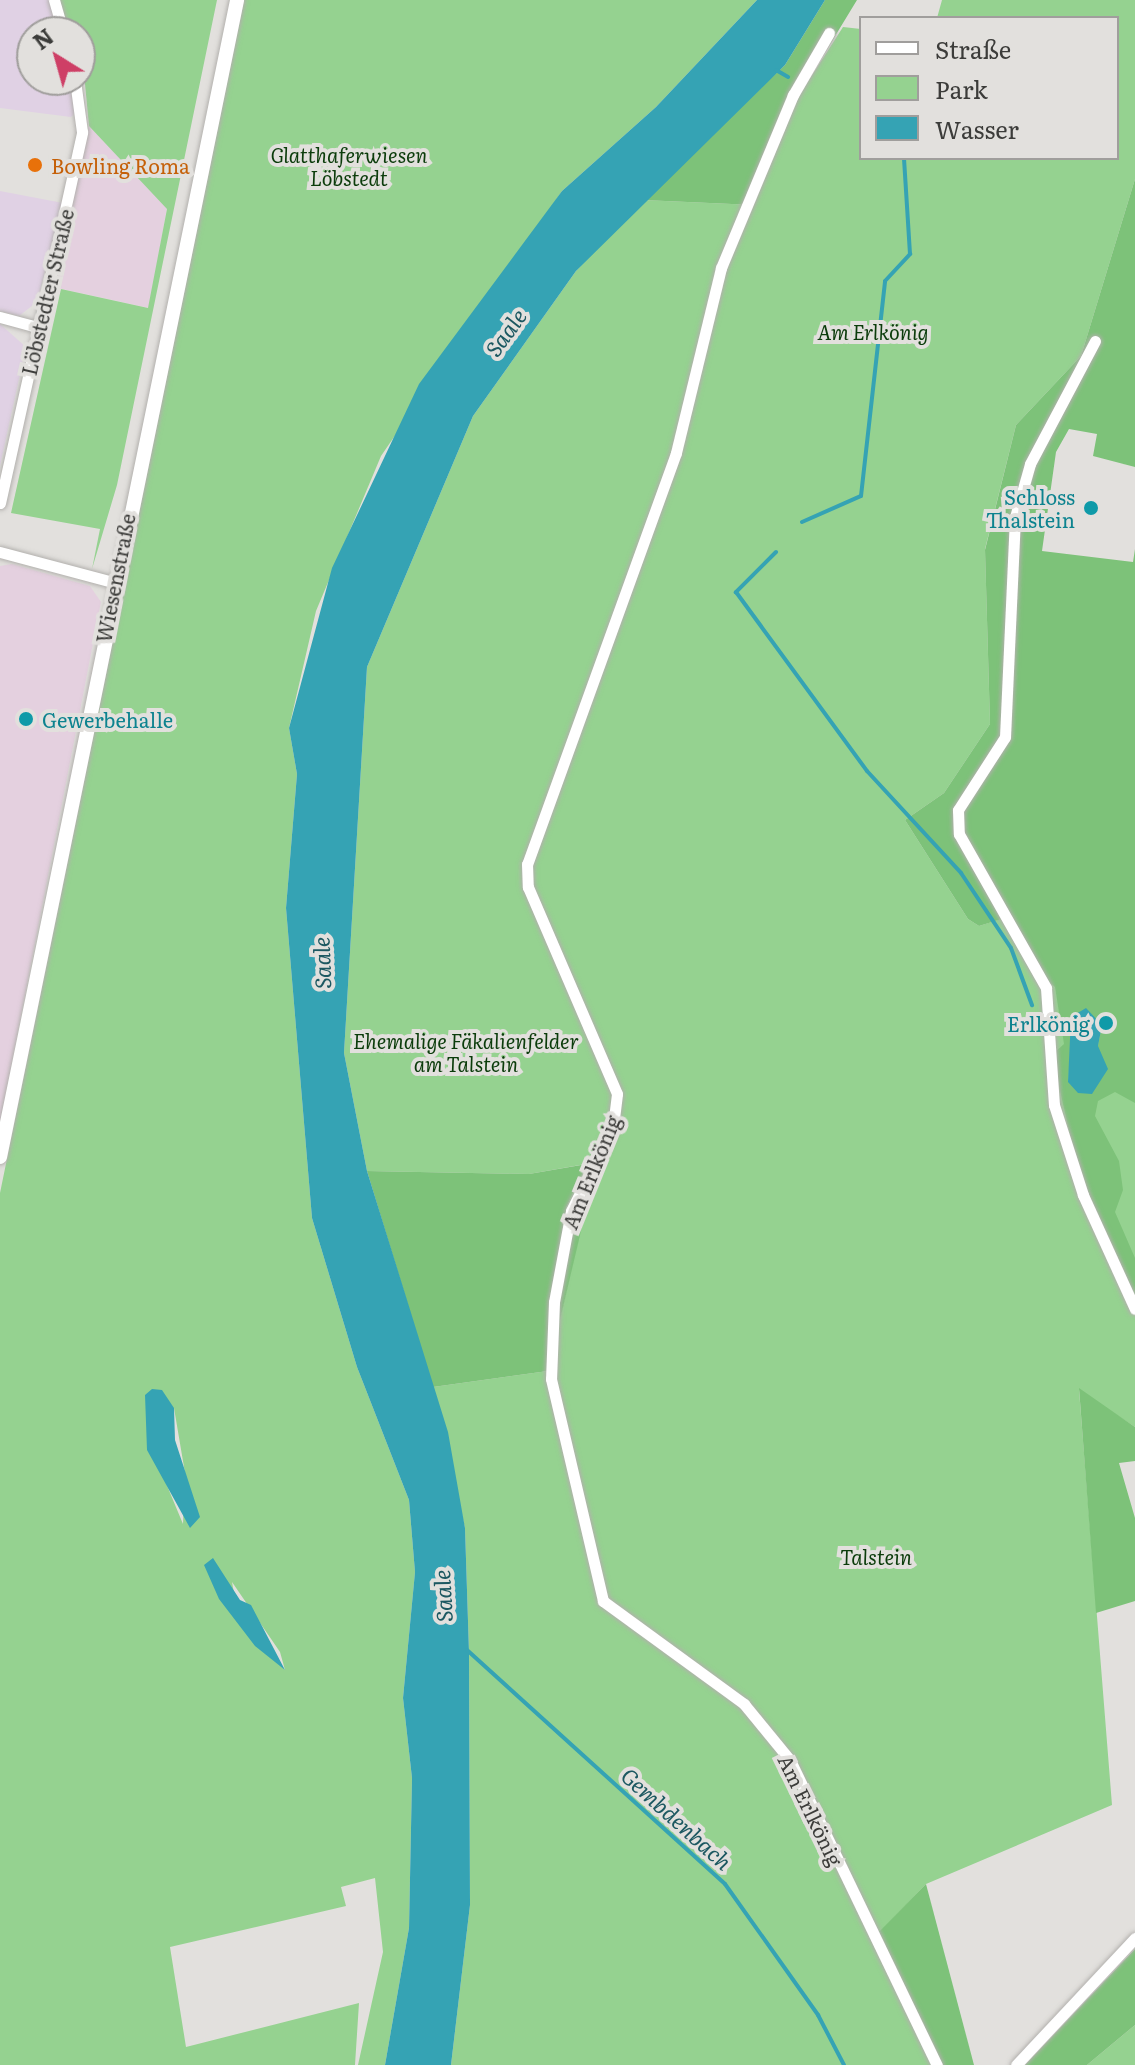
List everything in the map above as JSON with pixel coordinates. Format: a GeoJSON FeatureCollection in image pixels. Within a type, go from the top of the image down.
{"type":"FeatureCollection","features":[{"type":"Feature","properties":{"kind":"street","name":"Wiesenstraße"},"geometry":{"type":"LineString","coordinates":[[0,1157],[113,582],[237,0]]}},
{"type":"Feature","properties":{"kind":"street","name":"Am Erlkönig"},"geometry":{"type":"LineString","coordinates":[[829,33],[793,95],[721,268],[676,453],[527,864],[528,887],[617,1094],[613,1127],[571,1211],[554,1302],[551,1379],[603,1601],[628,1626],[720,1684],[768,1729],[790,1760],[937,2065]]}},
{"type":"Feature","properties":{"kind":"street","name":"Löbstedter Straße"},"geometry":{"type":"LineString","coordinates":[[0,503],[82,132],[77,96]]}},
{"type":"Feature","properties":{"kind":"street"},"geometry":{"type":"LineString","coordinates":[[0,317],[38,327]]}},
{"type":"Feature","properties":{"kind":"street"},"geometry":{"type":"LineString","coordinates":[[1095,341],[1030,464],[1015,517],[1005,737],[958,810],[959,834],[1046,988],[1054,1105],[1083,1195],[1135,1309]]}},
{"type":"Feature","properties":{"kind":"street"},"geometry":{"type":"LineString","coordinates":[[0,552],[113,582]]}},
{"type":"Feature","properties":{"kind":"street"},"geometry":{"type":"LineString","coordinates":[[1016,2065],[1135,1938]]}},
{"type":"Feature","properties":{"kind":"shaded area"},"geometry":{"type":"Polygon","coordinates":[[[0,0],[49,0],[54,16],[16,16],[16,96],[74,96],[76,112],[71,117],[0,108],[0,0]]]}},
{"type":"Feature","properties":{"kind":"shaded area"},"geometry":{"type":"Polygon","coordinates":[[[89,126],[167,208],[149,308],[53,287],[89,126]]]}},
{"type":"Feature","properties":{"kind":"shaded area"},"geometry":{"type":"Polygon","coordinates":[[[0,191],[63,203],[37,302],[19,316],[0,311],[0,191]]]}},
{"type":"Feature","properties":{"kind":"shaded area"},"geometry":{"type":"Polygon","coordinates":[[[0,324],[26,347],[0,466],[0,324]]]}},
{"type":"Feature","properties":{"kind":"shaded area"},"geometry":{"type":"Polygon","coordinates":[[[12,564],[90,586],[101,602],[0,1124],[0,566],[12,564]]]}},
{"type":"Feature","properties":{"kind":"green space"},"geometry":{"type":"Polygon","coordinates":[[[58,0],[217,0],[117,485],[92,569],[100,529],[11,513],[61,289],[148,308],[167,209],[89,126],[86,96],[96,96],[96,16],[64,16],[58,0]]]}},
{"type":"Feature","properties":{"kind":"green space","name":"Glatthaferwiesen Löbstedt"},"geometry":{"type":"Polygon","coordinates":[[[244,0],[757,0],[656,107],[562,191],[381,456],[316,611],[289,728],[297,774],[286,908],[312,1218],[357,1367],[409,1500],[415,1572],[403,1698],[412,1778],[409,1928],[385,2065],[358,2065],[383,1952],[375,1878],[341,1887],[346,1906],[170,1947],[186,2047],[359,2003],[355,2065],[0,2065],[0,1193],[244,0]],[[174,1408],[148,1440],[183,1524],[185,1473],[174,1408]],[[232,1582],[239,1622],[285,1670],[280,1652],[232,1582]]]}},
{"type":"Feature","properties":{"kind":"green space"},"geometry":{"type":"Polygon","coordinates":[[[825,0],[857,0],[798,97],[754,205],[643,200],[785,65],[825,0]]]}},
{"type":"Feature","properties":{"kind":"green space"},"geometry":{"type":"Polygon","coordinates":[[[942,0],[1135,0],[1135,179],[1081,356],[1016,425],[985,549],[990,724],[944,793],[905,820],[968,919],[979,926],[1004,918],[1135,978],[1135,1427],[1079,1390],[1112,1805],[926,1884],[876,1936],[942,2065],[451,2065],[470,1905],[469,1652],[465,1528],[433,1387],[548,1371],[584,1214],[566,1208],[586,1164],[529,1174],[367,1171],[344,1053],[367,667],[473,416],[576,271],[643,200],[754,205],[798,97],[843,27],[859,29],[859,160],[1119,160],[1119,16],[938,16],[942,0]]]}},
{"type":"Feature","properties":{"kind":"green space"},"geometry":{"type":"Polygon","coordinates":[[[1135,179],[1135,467],[1093,456],[1097,434],[1069,429],[1056,452],[1042,551],[1133,562],[1135,549],[1135,1103],[1115,1092],[1098,1101],[1095,1116],[1119,1161],[1123,1190],[1115,1212],[1135,1258],[1135,1300],[1078,1171],[1057,1077],[1055,1052],[1064,1044],[1055,987],[1035,969],[1005,918],[979,926],[968,919],[905,820],[944,793],[990,724],[985,550],[1016,425],[1081,356],[1135,179]],[[1102,1025],[1070,1055],[1068,1082],[1098,1046],[1102,1025]]]}},
{"type":"Feature","properties":{"kind":"green space"},"geometry":{"type":"Polygon","coordinates":[[[587,1164],[566,1208],[585,1214],[548,1371],[433,1387],[367,1171],[529,1174],[587,1164]]]}},
{"type":"Feature","properties":{"kind":"green space"},"geometry":{"type":"Polygon","coordinates":[[[1079,1388],[1135,1427],[1135,1461],[1119,1463],[1135,1518],[1135,1601],[1096,1613],[1079,1388]]]}},
{"type":"Feature","properties":{"kind":"green space"},"geometry":{"type":"Polygon","coordinates":[[[926,1884],[974,2065],[942,2065],[875,1936],[926,1884]]]}},
{"type":"Feature","properties":{"kind":"green space"},"geometry":{"type":"Polygon","coordinates":[[[1135,1949],[1135,2025],[1087,2065],[1025,2065],[1135,1949]]]}},
{"type":"Feature","properties":{"kind":"green space"},"geometry":{"type":"Polygon","coordinates":[[[1135,2025],[1135,2065],[1087,2065],[1135,2025]]]}},
{"type":"Feature","properties":{"kind":"water","name":"Saale"},"geometry":{"type":"Polygon","coordinates":[[[757,0],[825,0],[785,65],[576,271],[473,416],[367,667],[344,1053],[367,1171],[448,1432],[465,1528],[469,1652],[470,1905],[451,2065],[385,2065],[409,1928],[412,1778],[403,1698],[415,1572],[409,1500],[357,1367],[312,1218],[286,908],[297,774],[289,728],[332,568],[419,384],[562,191],[656,107],[757,0]]]}},
{"type":"Feature","properties":{"kind":"water"},"geometry":{"type":"Polygon","coordinates":[[[1086,1008],[1102,1025],[1098,1046],[1108,1069],[1092,1094],[1078,1093],[1068,1082],[1071,1017],[1086,1008]]]}},
{"type":"Feature","properties":{"kind":"water"},"geometry":{"type":"Polygon","coordinates":[[[152,1389],[162,1390],[174,1408],[175,1440],[200,1517],[190,1528],[147,1450],[145,1395],[152,1389]]]}},
{"type":"Feature","properties":{"kind":"water"},"geometry":{"type":"Polygon","coordinates":[[[213,1558],[240,1600],[251,1605],[285,1670],[255,1646],[219,1599],[204,1565],[213,1558]]]}},
{"type":"Feature","properties":{"kind":"waterway"},"geometry":{"type":"LineString","coordinates":[[776,70],[788,77]]}},
{"type":"Feature","properties":{"kind":"waterway"},"geometry":{"type":"LineString","coordinates":[[802,522],[861,496],[885,281],[910,254],[904,160]]}},
{"type":"Feature","properties":{"kind":"waterway"},"geometry":{"type":"LineString","coordinates":[[776,552],[736,592],[867,771],[961,873],[1011,948],[1032,1005]]}},
{"type":"Feature","properties":{"kind":"waterway","name":"Gembdenbach"},"geometry":{"type":"LineString","coordinates":[[467,1650],[725,1884],[818,2015],[844,2065]]}},
{"type":"Feature","properties":{"kind":"place","name":"Bowling Roma"},"geometry":{"type":"Point","coordinates":[35,165]}},
{"type":"Feature","properties":{"kind":"place","name":"Schloss Thalstein"},"geometry":{"type":"Point","coordinates":[1091,508]}},
{"type":"Feature","properties":{"kind":"place","name":"Gewerbehalle"},"geometry":{"type":"Point","coordinates":[26,719]}},
{"type":"Feature","properties":{"kind":"place","name":"Erlkönig"},"geometry":{"type":"Point","coordinates":[1106,1023]}},
{"type":"Feature","properties":{"kind":"park label","name":"Ehemalige Fäkalienfelder am Talstein"},"geometry":{"type":"Point","coordinates":[466,1052]}},
{"type":"Feature","properties":{"kind":"park label","name":"Talstein"},"geometry":{"type":"Point","coordinates":[876,1556]}}]}
